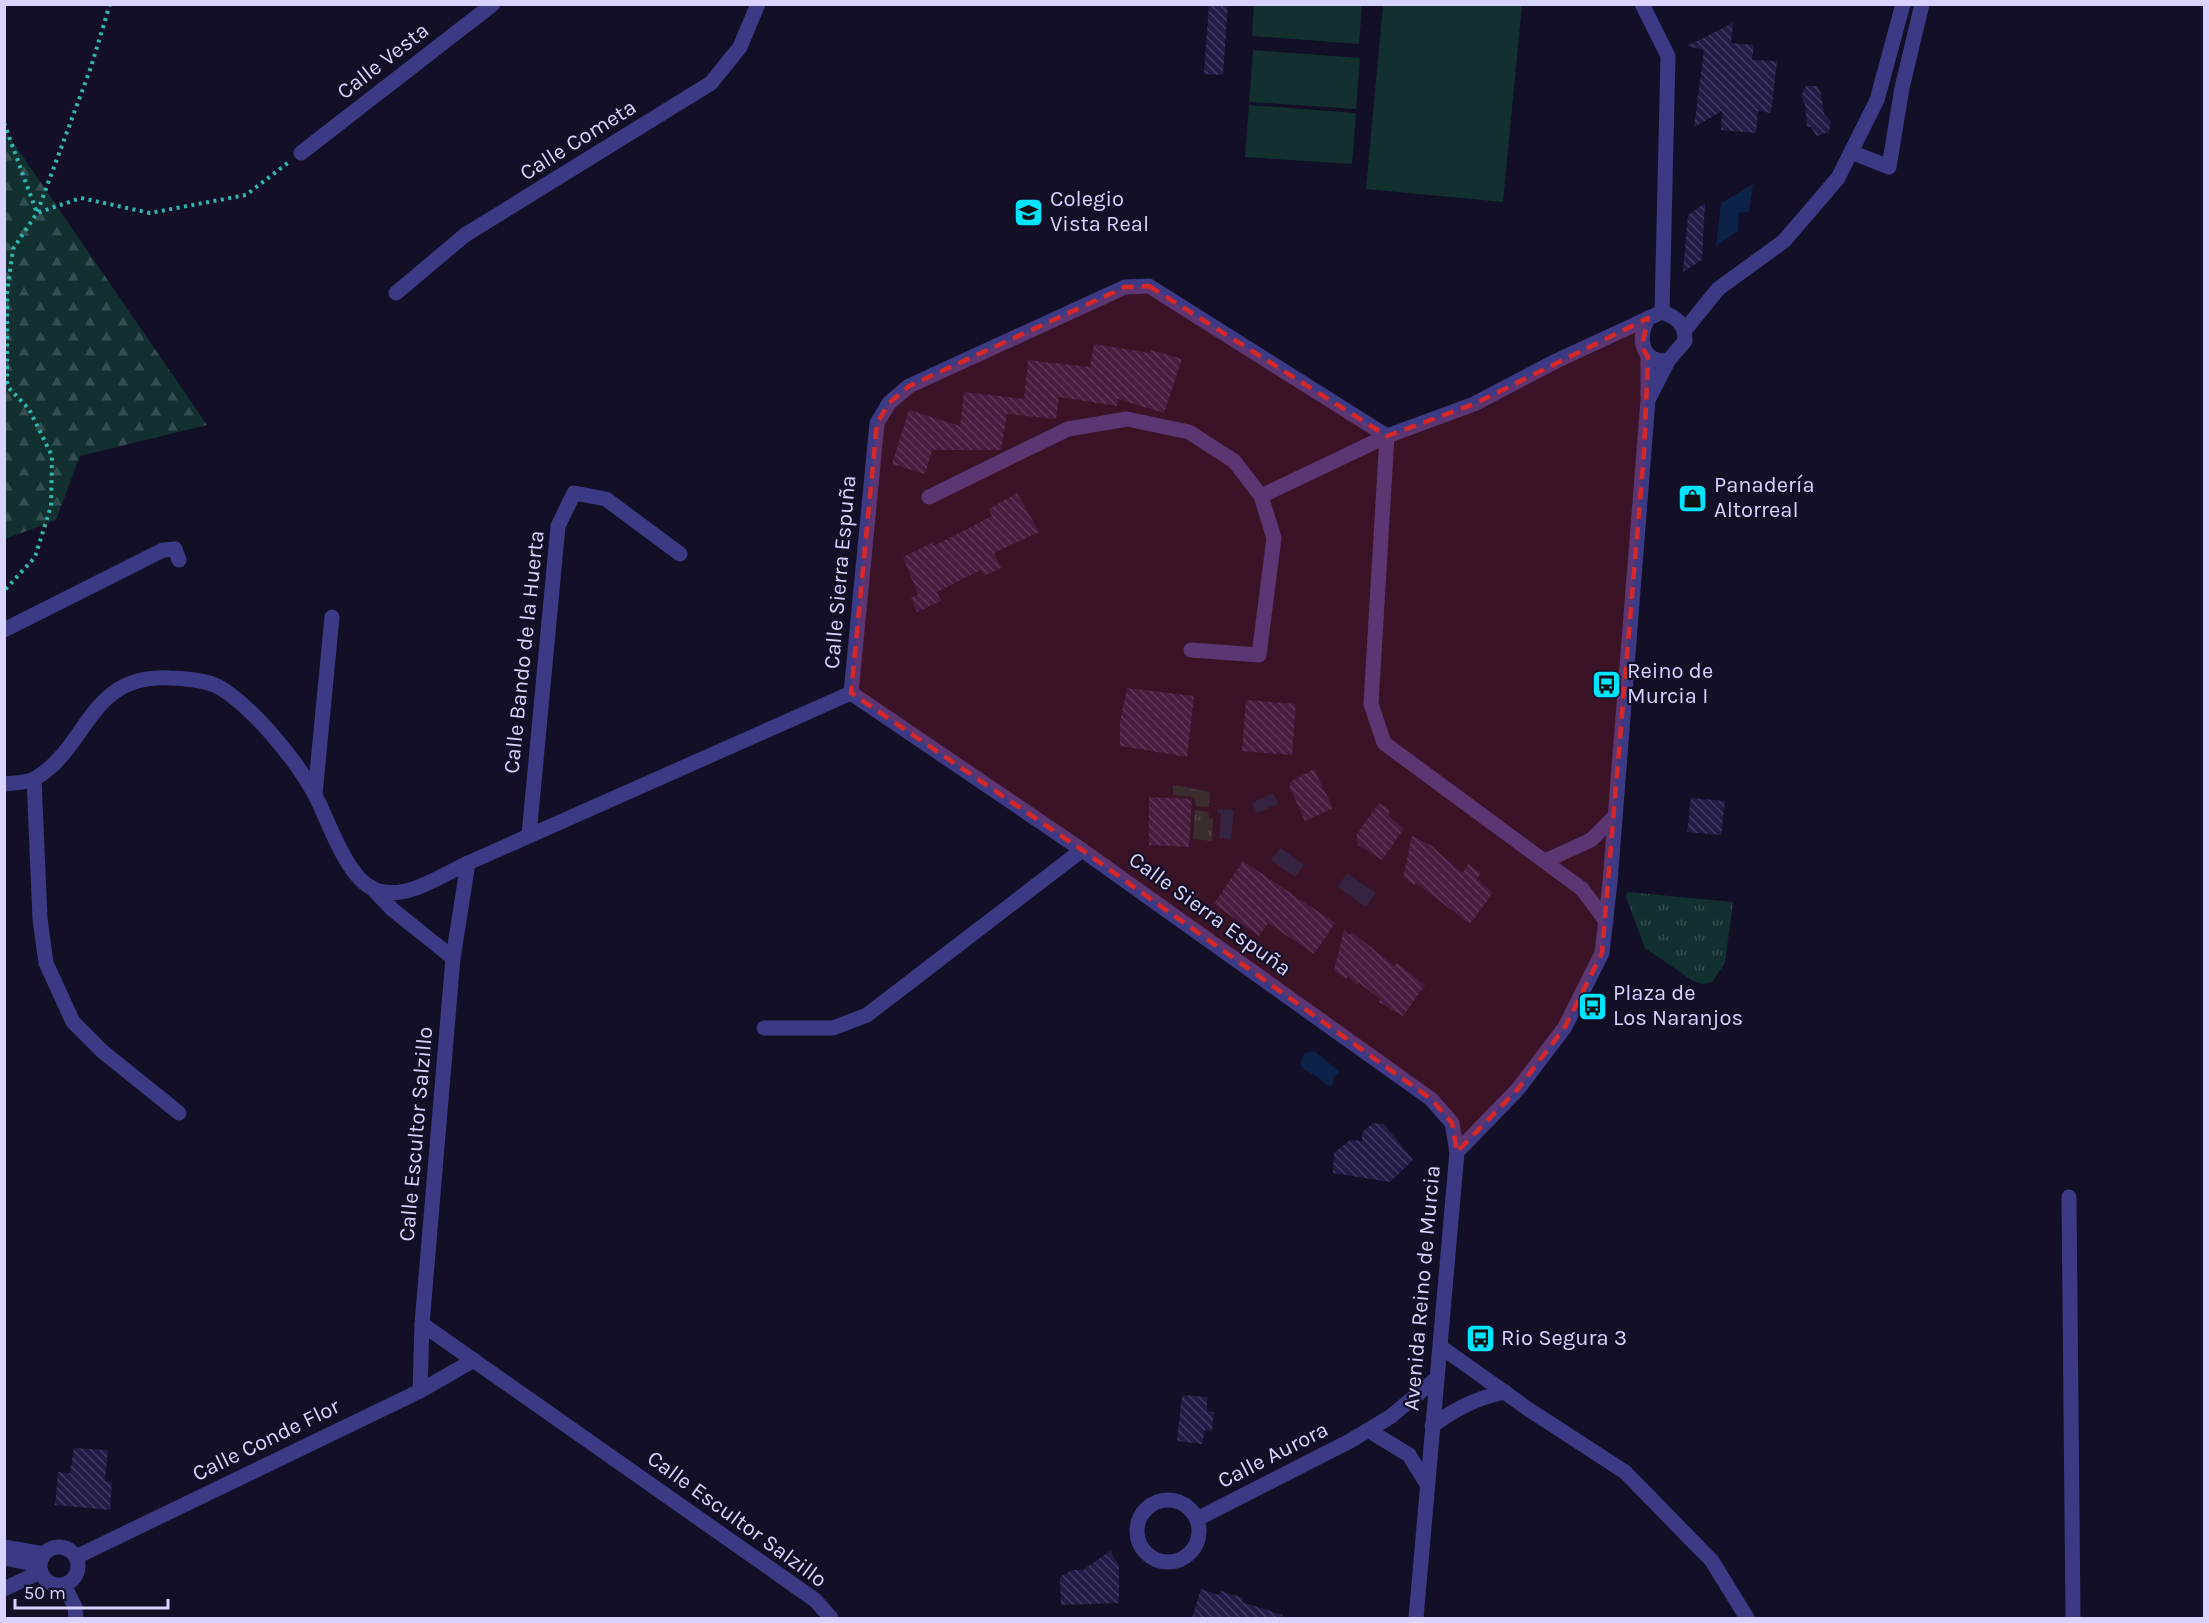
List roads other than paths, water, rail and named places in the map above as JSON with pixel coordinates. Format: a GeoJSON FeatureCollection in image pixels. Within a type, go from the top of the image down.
{"type":"FeatureCollection","features":[{"type":"Feature","properties":{"kind":"street","name":"Calle Vesta"},"geometry":{"type":"LineString","coordinates":[[301,153],[493,4]]}},
{"type":"Feature","properties":{"kind":"street","name":"Calle Cometa"},"geometry":{"type":"LineString","coordinates":[[396,293],[465,235],[711,83],[740,47],[758,4]]}},
{"type":"Feature","properties":{"kind":"street","name":"Avenida Reino de Murcia"},"geometry":{"type":"LineString","coordinates":[[1416,1618],[1457,1152],[1518,1089],[1565,1027],[1602,952],[1648,400],[1648,357],[1642,347],[1644,326],[1655,315],[1668,56],[1642,4]]}},
{"type":"Feature","properties":{"kind":"street","name":"Avenida Reino de Murcia"},"geometry":{"type":"LineString","coordinates":[[1648,400],[1668,361],[1685,341],[1685,330],[1718,289],[1784,241],[1838,178],[1878,100],[1903,4]]}},
{"type":"Feature","properties":{"kind":"street"},"geometry":{"type":"LineString","coordinates":[[1851,152],[1889,167],[1902,88],[1922,4]]}},
{"type":"Feature","properties":{"kind":"street","name":"Calle Sierra Espuña"},"geometry":{"type":"LineString","coordinates":[[1387,436],[1149,286],[1125,287],[909,387],[889,403],[877,423],[851,693],[1082,850],[1431,1100],[1452,1123],[1457,1152]]}},
{"type":"Feature","properties":{"kind":"street"},"geometry":{"type":"LineString","coordinates":[[1261,496],[1387,436],[1474,404],[1655,315],[1677,317],[1685,330]]}},
{"type":"Feature","properties":{"kind":"street"},"geometry":{"type":"LineString","coordinates":[[1648,357],[1658,361],[1668,361]]}},
{"type":"Feature","properties":{"kind":"street"},"geometry":{"type":"LineString","coordinates":[[929,497],[1068,429],[1127,419],[1189,432],[1234,461],[1261,496],[1274,538],[1259,655],[1191,650]]}},
{"type":"Feature","properties":{"kind":"street"},"geometry":{"type":"LineString","coordinates":[[1387,436],[1371,704],[1384,743],[1582,889],[1605,921]]}},
{"type":"Feature","properties":{"kind":"street","name":"Calle Bando de la Huerta"},"geometry":{"type":"LineString","coordinates":[[529,835],[558,526],[574,493],[606,499],[680,554]]}},
{"type":"Feature","properties":{"kind":"street"},"geometry":{"type":"LineString","coordinates":[[4,630],[51,604],[135,566],[157,552],[176,549],[178,560]]}},
{"type":"Feature","properties":{"kind":"street"},"geometry":{"type":"LineString","coordinates":[[315,794],[332,617]]}},
{"type":"Feature","properties":{"kind":"street"},"geometry":{"type":"LineString","coordinates":[[4,784],[34,779],[63,754],[95,709],[130,681],[171,678],[218,686],[273,734],[315,794],[351,870],[378,891],[406,892],[529,835],[851,693]]}},
{"type":"Feature","properties":{"kind":"street"},"geometry":{"type":"LineString","coordinates":[[34,779],[40,919],[46,963],[74,1022],[102,1051],[179,1113]]}},
{"type":"Feature","properties":{"kind":"street"},"geometry":{"type":"LineString","coordinates":[[1545,861],[1591,840],[1614,817]]}},
{"type":"Feature","properties":{"kind":"street"},"geometry":{"type":"LineString","coordinates":[[764,1028],[833,1028],[867,1015],[1082,850]]}},
{"type":"Feature","properties":{"kind":"street","name":"Calle Escultor Salzillo"},"geometry":{"type":"LineString","coordinates":[[468,863],[453,958],[422,1324],[815,1600],[831,1618]]}},
{"type":"Feature","properties":{"kind":"street"},"geometry":{"type":"LineString","coordinates":[[367,883],[393,910],[453,958]]}},
{"type":"Feature","properties":{"kind":"street"},"geometry":{"type":"LineString","coordinates":[[2068,1197],[2073,1618]]}},
{"type":"Feature","properties":{"kind":"street"},"geometry":{"type":"LineString","coordinates":[[420,1391],[422,1324]]}},
{"type":"Feature","properties":{"kind":"street"},"geometry":{"type":"LineString","coordinates":[[1441,1347],[1625,1472],[1712,1561],[1747,1618]]}},
{"type":"Feature","properties":{"kind":"street","name":"Calle Conde Flor"},"geometry":{"type":"LineString","coordinates":[[76,1557],[420,1391],[474,1360]]}},
{"type":"Feature","properties":{"kind":"street","name":"Calle Aurora"},"geometry":{"type":"LineString","coordinates":[[1197,1519],[1390,1418],[1436,1379]]}},
{"type":"Feature","properties":{"kind":"street"},"geometry":{"type":"LineString","coordinates":[[1432,1426],[1455,1408],[1483,1397],[1505,1392]]}},
{"type":"Feature","properties":{"kind":"street"},"geometry":{"type":"LineString","coordinates":[[1368,1430],[1409,1455],[1427,1484]]}},
{"type":"Feature","properties":{"kind":"street"},"geometry":{"type":"LineString","coordinates":[[1172,1499],[1183,1503],[1197,1519],[1199,1537],[1194,1548],[1177,1561],[1162,1562],[1152,1558],[1138,1542],[1137,1522],[1142,1512],[1160,1500],[1172,1499]]}},
{"type":"Feature","properties":{"kind":"street"},"geometry":{"type":"LineString","coordinates":[[4,1546],[41,1563],[49,1583],[64,1585],[70,1582],[77,1571],[76,1557],[62,1547],[55,1547],[41,1563],[4,1589]]}},
{"type":"Feature","properties":{"kind":"street"},"geometry":{"type":"LineString","coordinates":[[4,1558],[41,1563]]}},
{"type":"Feature","properties":{"kind":"street"},"geometry":{"type":"LineString","coordinates":[[64,1585],[75,1607],[76,1618]]}},
{"type":"Feature","properties":{"kind":"water"},"geometry":{"type":"Polygon","coordinates":[[[1753,184],[1749,212],[1739,213],[1738,231],[1716,246],[1721,203],[1753,184]]]}},
{"type":"Feature","properties":{"kind":"water"},"geometry":{"type":"Polygon","coordinates":[[[1273,793],[1278,804],[1257,813],[1252,803],[1273,793]]]}},
{"type":"Feature","properties":{"kind":"water"},"geometry":{"type":"Polygon","coordinates":[[[1217,809],[1234,810],[1231,840],[1219,838],[1221,814],[1217,813],[1217,809]]]}},
{"type":"Feature","properties":{"kind":"water"},"geometry":{"type":"Polygon","coordinates":[[[1280,848],[1304,865],[1295,877],[1271,860],[1280,848]]]}},
{"type":"Feature","properties":{"kind":"water"},"geometry":{"type":"Polygon","coordinates":[[[1347,873],[1376,893],[1366,907],[1338,887],[1347,873]]]}},
{"type":"Feature","properties":{"kind":"water"},"geometry":{"type":"Polygon","coordinates":[[[1314,1051],[1340,1072],[1334,1077],[1332,1086],[1326,1085],[1300,1065],[1304,1053],[1314,1051]]]}},
{"type":"Feature","properties":{"kind":"place","name":"Colegio Vista Real"},"geometry":{"type":"Point","coordinates":[1029,212]}},
{"type":"Feature","properties":{"kind":"place","name":"Panadería Altorreal"},"geometry":{"type":"Point","coordinates":[1693,498]}},
{"type":"Feature","properties":{"kind":"place","name":"Reino de Murcia I"},"geometry":{"type":"Point","coordinates":[1606,684]}},
{"type":"Feature","properties":{"kind":"place","name":"Plaza de Los Naranjos"},"geometry":{"type":"Point","coordinates":[1592,1006]}},
{"type":"Feature","properties":{"kind":"place","name":"Rio Segura 3"},"geometry":{"type":"Point","coordinates":[1480,1338]}}]}
